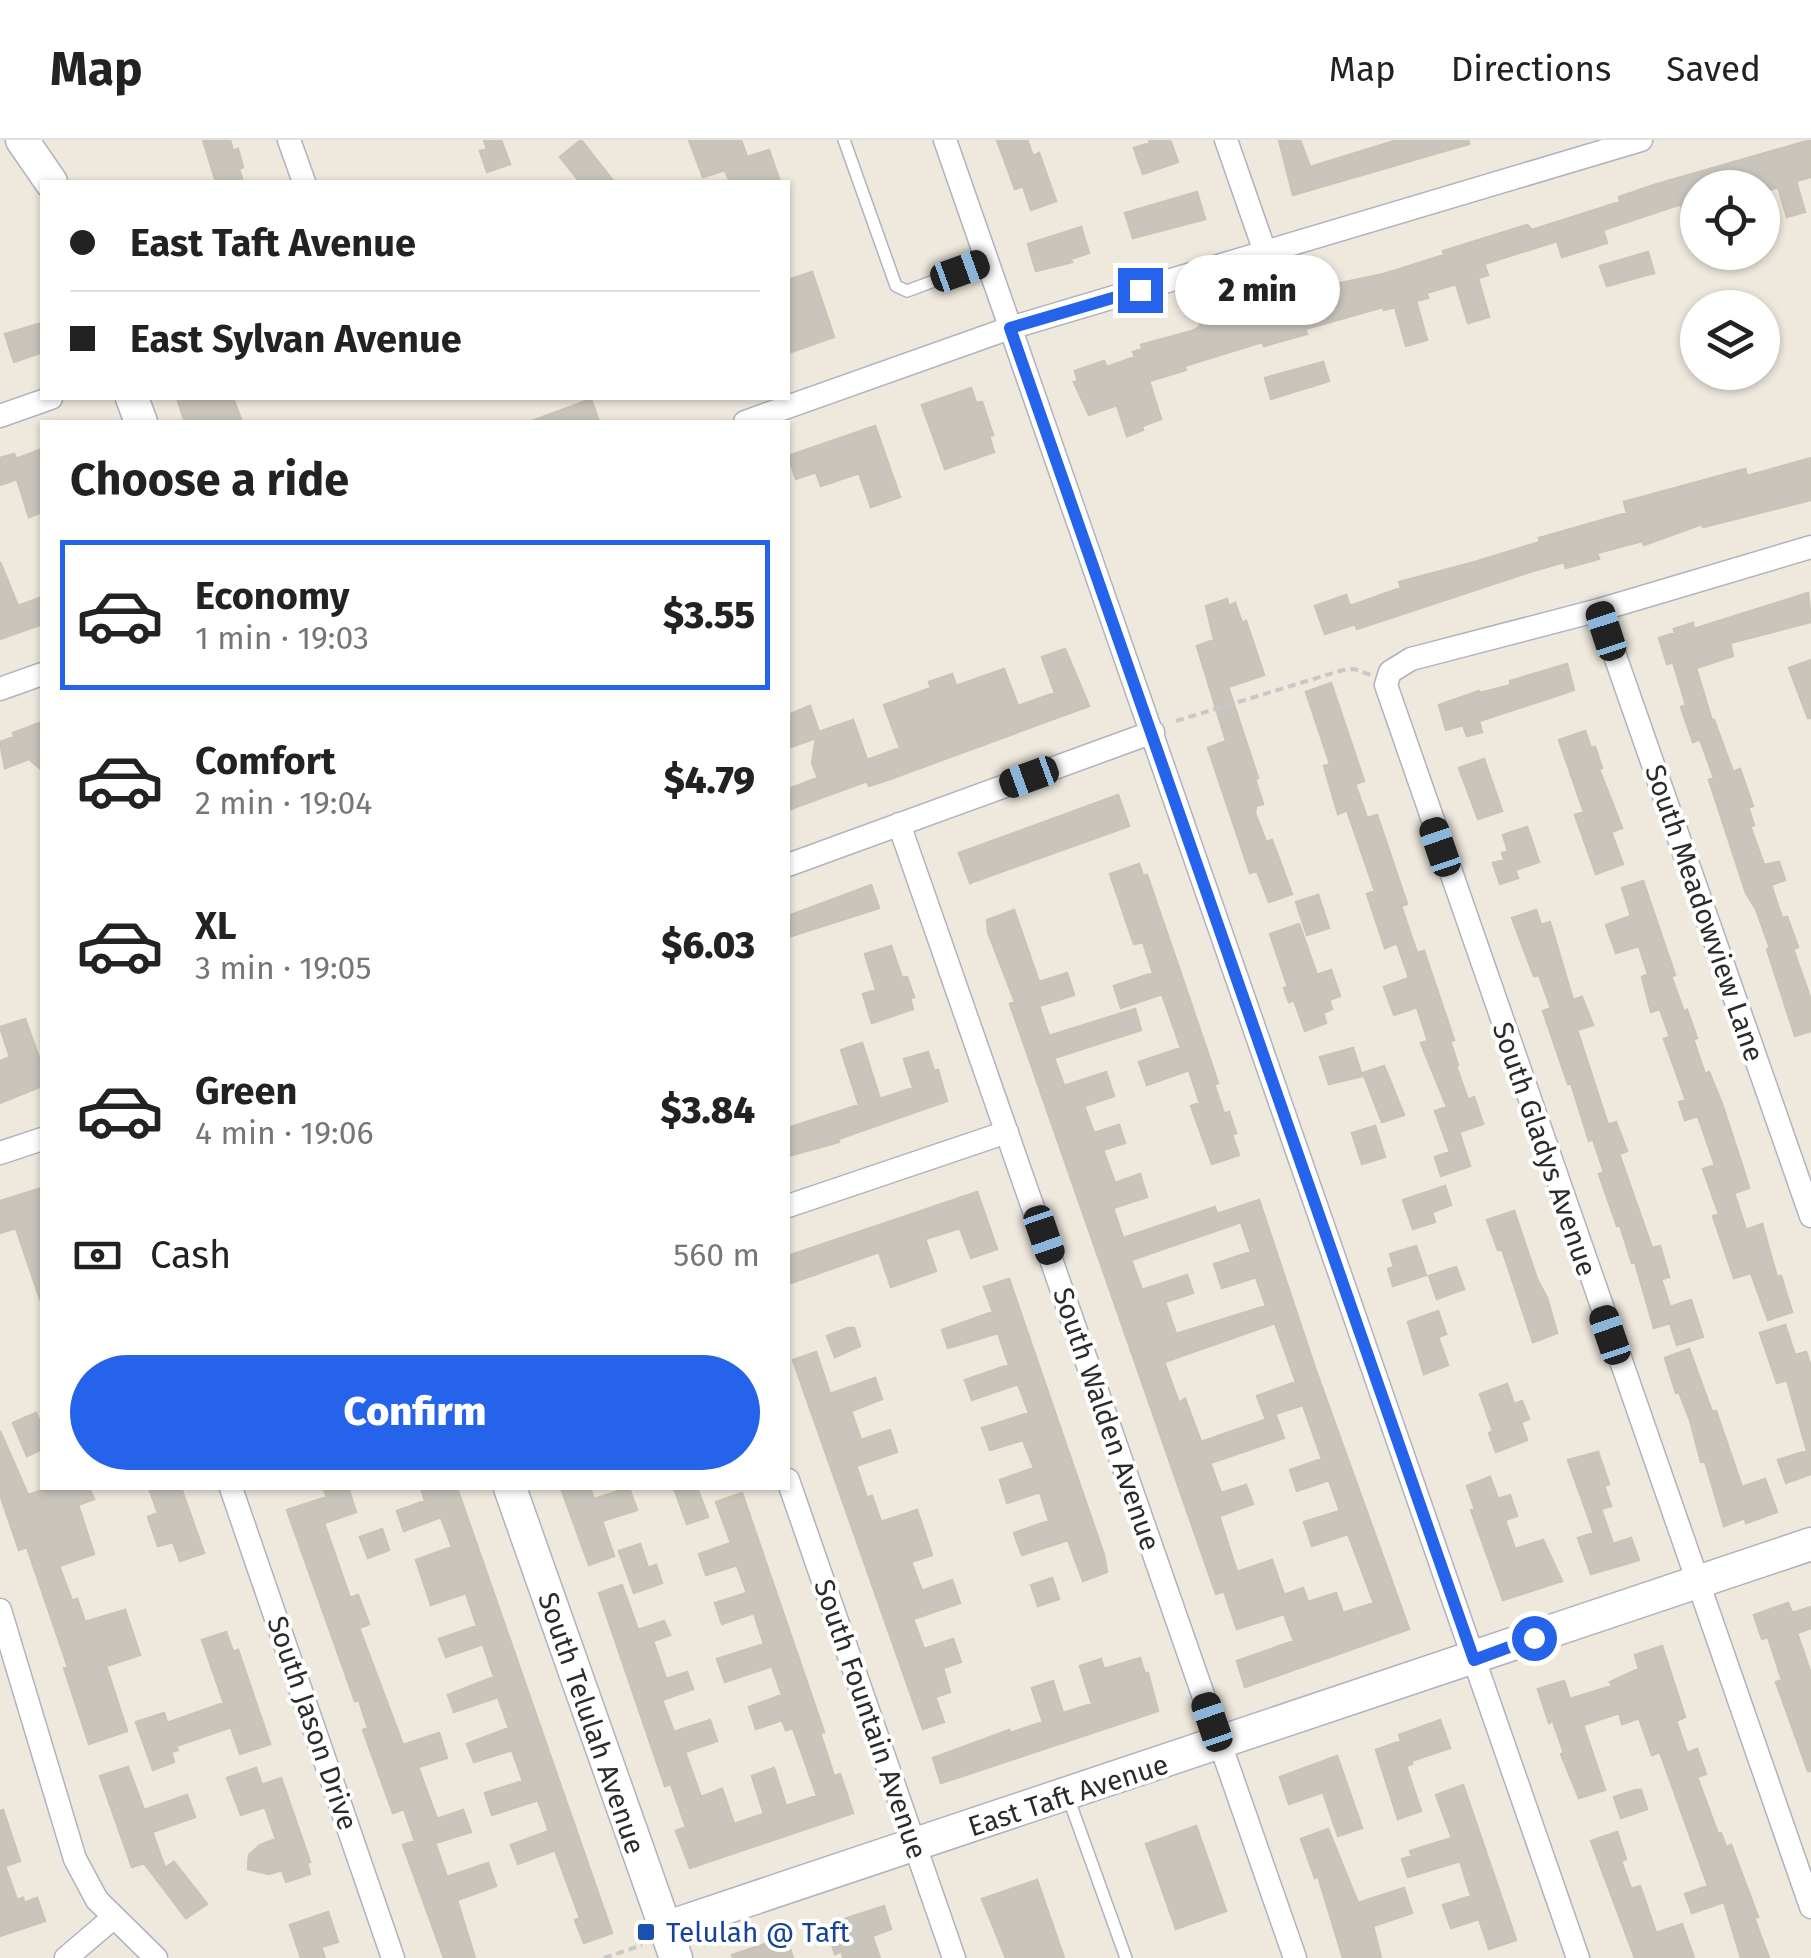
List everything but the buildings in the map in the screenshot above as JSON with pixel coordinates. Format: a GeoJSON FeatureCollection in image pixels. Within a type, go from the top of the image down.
{"type":"FeatureCollection","features":[{"type":"Feature","properties":{"kind":"street"},"geometry":{"type":"LineString","coordinates":[[22,140],[50,180]]}},
{"type":"Feature","properties":{"kind":"street"},"geometry":{"type":"LineString","coordinates":[[289,140],[303,180]]}},
{"type":"Feature","properties":{"kind":"street"},"geometry":{"type":"LineString","coordinates":[[945,140],[1578,1958]]}},
{"type":"Feature","properties":{"kind":"street"},"geometry":{"type":"LineString","coordinates":[[1226,140],[1265,252]]}},
{"type":"Feature","properties":{"kind":"street"},"geometry":{"type":"LineString","coordinates":[[751,420],[1010,328],[1642,140]]}},
{"type":"Feature","properties":{"kind":"street"},"geometry":{"type":"LineString","coordinates":[[0,416],[45,400]]}},
{"type":"Feature","properties":{"kind":"street"},"geometry":{"type":"LineString","coordinates":[[1388,676],[1411,659],[1599,610],[1811,547]]}},
{"type":"Feature","properties":{"kind":"street","name":"South Meadowview Lane"},"geometry":{"type":"LineString","coordinates":[[1599,610],[1811,1216]]}},
{"type":"Feature","properties":{"kind":"street"},"geometry":{"type":"LineString","coordinates":[[0,689],[40,675]]}},
{"type":"Feature","properties":{"kind":"street","name":"South Gladys Avenue"},"geometry":{"type":"LineString","coordinates":[[1388,676],[1388,696],[1811,1908]]}},
{"type":"Feature","properties":{"kind":"street"},"geometry":{"type":"LineString","coordinates":[[790,864],[1153,732]]}},
{"type":"Feature","properties":{"kind":"street","name":"South Walden Avenue"},"geometry":{"type":"LineString","coordinates":[[899,824],[1295,1958]]}},
{"type":"Feature","properties":{"kind":"street"},"geometry":{"type":"LineString","coordinates":[[790,1205],[1008,1132]]}},
{"type":"Feature","properties":{"kind":"street"},"geometry":{"type":"LineString","coordinates":[[0,1152],[40,1140]]}},
{"type":"Feature","properties":{"kind":"street","name":"South Fountain Avenue"},"geometry":{"type":"LineString","coordinates":[[790,1486],[954,1958]]}},
{"type":"Feature","properties":{"kind":"street","name":"South Jason Drive"},"geometry":{"type":"LineString","coordinates":[[232,1490],[394,1958]]}},
{"type":"Feature","properties":{"kind":"street","name":"South Telulah Avenue"},"geometry":{"type":"LineString","coordinates":[[511,1490],[661,1944]]}},
{"type":"Feature","properties":{"kind":"street","name":"East Taft Avenue"},"geometry":{"type":"LineString","coordinates":[[661,1944],[915,1845],[1811,1544]]}},
{"type":"Feature","properties":{"kind":"street"},"geometry":{"type":"LineString","coordinates":[[0,1610],[70,1848],[97,1900],[156,1958]]}},
{"type":"Feature","properties":{"kind":"street"},"geometry":{"type":"LineString","coordinates":[[66,1958],[113,1918]]}},
{"type":"Feature","properties":{"kind":"lane"},"geometry":{"type":"LineString","coordinates":[[844,140],[896,286],[907,290],[988,261]]}},
{"type":"Feature","properties":{"kind":"lane"},"geometry":{"type":"LineString","coordinates":[[1068,1796],[1126,1958]]}},
{"type":"Feature","properties":{"kind":"path"},"geometry":{"type":"LineString","coordinates":[[1176,721],[1343,670],[1388,676]]}},
{"type":"Feature","properties":{"kind":"path"},"geometry":{"type":"LineString","coordinates":[[604,1958],[661,1944]]}},
{"type":"Feature","properties":{"kind":"place","name":"Telulah @ Taft"},"geometry":{"type":"Point","coordinates":[646,1932]}},
{"type":"Feature","properties":{"kind":"route"},"geometry":{"type":"LineString","coordinates":[[1140,290],[1010,328],[1474,1660],[1534,1638]]}}]}
